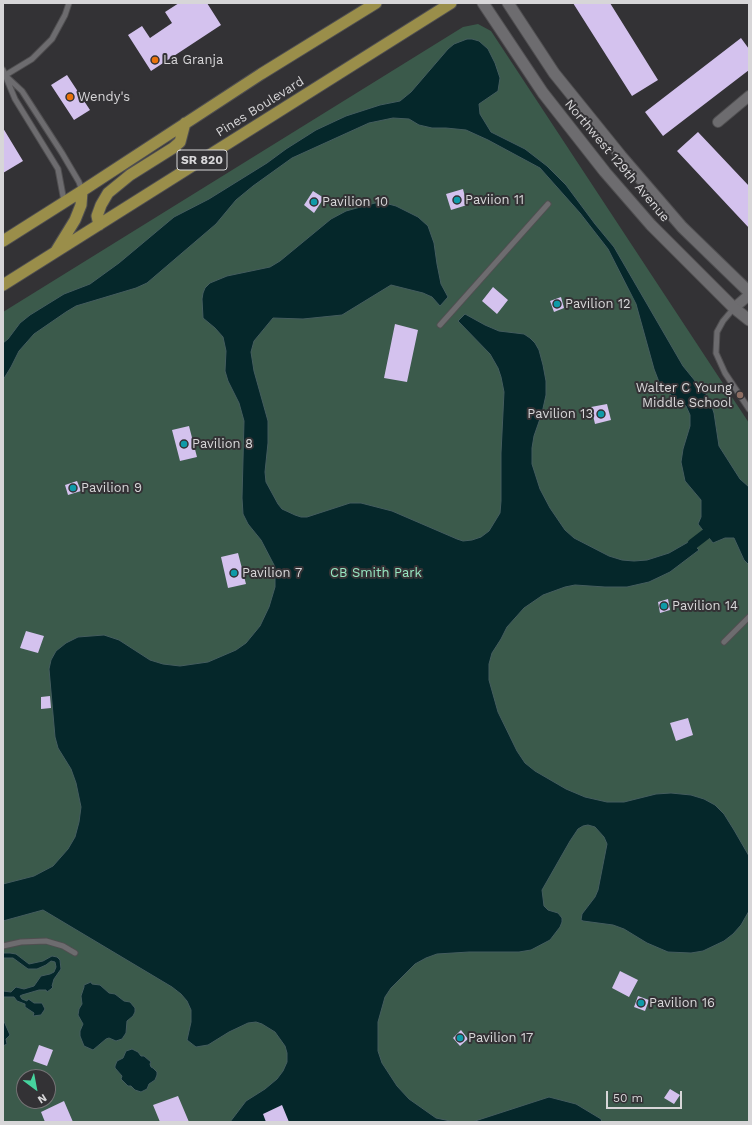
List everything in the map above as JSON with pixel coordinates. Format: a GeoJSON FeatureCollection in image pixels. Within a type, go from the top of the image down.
{"type":"FeatureCollection","features":[{"type":"Feature","properties":{"kind":"highway","name":"Pines Boulevard"},"geometry":{"type":"LineString","coordinates":[[3,241],[82,191],[184,123],[376,3]]}},
{"type":"Feature","properties":{"kind":"highway","name":"Pines Boulevard"},"geometry":{"type":"LineString","coordinates":[[3,285],[451,3]]}},
{"type":"Feature","properties":{"kind":"highway"},"geometry":{"type":"LineString","coordinates":[[99,225],[98,216],[101,205],[108,193],[130,175],[180,142],[184,123]]}},
{"type":"Feature","properties":{"kind":"highway"},"geometry":{"type":"LineString","coordinates":[[55,253],[75,220],[81,205],[82,191]]}},
{"type":"Feature","properties":{"kind":"street","name":"Northwest 129th Avenue"},"geometry":{"type":"LineString","coordinates":[[483,3],[543,93],[605,172],[651,226],[734,308],[749,320]]}},
{"type":"Feature","properties":{"kind":"street","name":"Northwest 129th Avenue"},"geometry":{"type":"LineString","coordinates":[[508,3],[554,73],[621,156],[682,227],[749,294]]}},
{"type":"Feature","properties":{"kind":"street"},"geometry":{"type":"LineString","coordinates":[[718,122],[749,96]]}},
{"type":"Feature","properties":{"kind":"street"},"geometry":{"type":"LineString","coordinates":[[734,308],[749,294]]}},
{"type":"Feature","properties":{"kind":"lane"},"geometry":{"type":"LineString","coordinates":[[4,77],[32,59],[52,39],[65,15],[69,3]]}},
{"type":"Feature","properties":{"kind":"lane"},"geometry":{"type":"LineString","coordinates":[[3,70],[4,77],[15,99],[58,169],[64,202]]}},
{"type":"Feature","properties":{"kind":"lane"},"geometry":{"type":"LineString","coordinates":[[4,77],[22,91],[66,159],[79,182],[82,191]]}},
{"type":"Feature","properties":{"kind":"lane"},"geometry":{"type":"LineString","coordinates":[[440,325],[548,204]]}},
{"type":"Feature","properties":{"kind":"lane"},"geometry":{"type":"LineString","coordinates":[[734,308],[723,321],[717,332],[716,353],[725,373],[749,409]]}},
{"type":"Feature","properties":{"kind":"lane"},"geometry":{"type":"LineString","coordinates":[[724,642],[749,616]]}},
{"type":"Feature","properties":{"kind":"lane"},"geometry":{"type":"LineString","coordinates":[[3,946],[21,942],[46,941],[62,946],[75,953]]}},
{"type":"Feature","properties":{"kind":"green space","name":"CB Smith Park"},"geometry":{"type":"Polygon","coordinates":[[[478,24],[491,31],[749,423],[749,1122],[3,1122],[3,312],[463,27],[478,24]]]}},
{"type":"Feature","properties":{"kind":"water"},"geometry":{"type":"Polygon","coordinates":[[[467,39],[479,41],[488,49],[500,78],[498,91],[479,104],[480,114],[491,132],[525,149],[547,166],[566,185],[614,247],[683,366],[709,398],[714,413],[719,446],[740,479],[749,487],[749,565],[744,560],[734,538],[725,538],[713,543],[698,524],[701,517],[701,500],[685,481],[681,462],[683,449],[690,426],[690,415],[686,406],[671,395],[659,382],[636,304],[608,249],[580,213],[540,168],[466,130],[432,128],[419,125],[409,119],[393,118],[369,123],[292,158],[236,200],[216,224],[147,283],[136,288],[76,306],[34,334],[19,351],[3,380],[3,343],[8,339],[20,323],[30,315],[64,294],[90,284],[119,263],[174,217],[209,199],[316,130],[346,116],[380,105],[400,101],[411,92],[448,49],[454,44],[467,39]]]}},
{"type":"Feature","properties":{"kind":"water"},"geometry":{"type":"Polygon","coordinates":[[[375,203],[385,203],[396,206],[418,217],[428,226],[434,243],[441,284],[448,297],[440,306],[432,297],[423,293],[391,285],[342,315],[303,319],[273,318],[254,341],[251,352],[254,371],[268,421],[268,443],[265,472],[266,482],[282,509],[301,517],[307,517],[350,503],[361,503],[392,511],[463,541],[481,537],[489,531],[500,513],[504,392],[498,368],[490,354],[458,321],[465,314],[499,331],[524,334],[530,338],[539,350],[546,381],[546,395],[542,413],[534,436],[532,464],[540,489],[550,508],[565,530],[574,538],[609,556],[622,560],[647,560],[669,553],[690,541],[699,550],[670,572],[649,582],[627,587],[575,585],[565,587],[543,595],[524,608],[507,627],[492,653],[489,664],[489,680],[498,712],[517,751],[525,763],[535,771],[566,789],[585,797],[607,802],[624,802],[656,794],[671,793],[691,795],[704,799],[715,805],[724,814],[749,856],[749,911],[741,925],[724,941],[703,951],[691,953],[668,952],[647,943],[624,929],[613,925],[581,920],[582,914],[595,897],[598,890],[607,844],[604,837],[595,827],[588,825],[583,826],[578,829],[570,841],[542,890],[544,906],[548,910],[558,913],[562,918],[560,927],[550,940],[531,950],[519,952],[469,952],[437,954],[415,964],[391,988],[385,997],[378,1022],[378,1051],[382,1063],[397,1086],[409,1099],[436,1118],[455,1122],[230,1122],[246,1101],[265,1089],[277,1079],[283,1071],[287,1062],[287,1053],[285,1046],[275,1032],[256,1022],[248,1023],[229,1032],[208,1045],[196,1047],[187,1040],[191,1022],[191,1010],[187,1001],[181,994],[172,987],[43,910],[3,921],[3,884],[34,876],[53,866],[68,849],[75,837],[79,822],[81,807],[76,783],[71,769],[58,748],[55,737],[49,669],[51,660],[56,651],[66,643],[78,637],[104,635],[119,640],[150,660],[163,664],[180,666],[208,662],[236,650],[246,643],[260,626],[269,607],[275,587],[274,565],[261,540],[248,524],[243,514],[244,421],[239,403],[228,381],[225,371],[226,351],[223,337],[203,318],[202,299],[205,288],[210,283],[227,276],[270,267],[280,261],[331,219],[346,211],[375,203]]]}},
{"type":"Feature","properties":{"kind":"water"},"geometry":{"type":"Polygon","coordinates":[[[3,953],[16,954],[29,964],[43,961],[52,956],[57,957],[60,960],[61,969],[54,979],[53,987],[51,989],[47,992],[46,990],[39,990],[20,996],[22,999],[27,1001],[28,999],[34,1003],[42,1003],[45,1009],[41,1015],[33,1016],[34,1013],[25,1007],[25,1004],[17,1001],[14,997],[3,997],[3,991],[11,992],[16,987],[24,989],[34,986],[41,976],[54,972],[56,967],[55,962],[51,961],[37,969],[28,969],[13,958],[3,958],[3,953]]]}},
{"type":"Feature","properties":{"kind":"water"},"geometry":{"type":"Polygon","coordinates":[[[91,982],[92,984],[100,985],[109,993],[115,994],[124,1001],[130,1002],[135,1008],[133,1016],[127,1021],[126,1033],[122,1039],[116,1041],[109,1038],[106,1039],[93,1050],[84,1046],[80,1036],[80,1031],[83,1024],[78,1015],[82,1004],[81,996],[84,985],[91,982]]]}},
{"type":"Feature","properties":{"kind":"water"},"geometry":{"type":"Polygon","coordinates":[[[3,1019],[10,1035],[6,1039],[7,1044],[3,1046],[3,1019]]]}},
{"type":"Feature","properties":{"kind":"water"},"geometry":{"type":"Polygon","coordinates":[[[132,1049],[151,1062],[151,1067],[157,1072],[155,1080],[149,1084],[147,1089],[141,1092],[135,1090],[131,1086],[128,1086],[121,1079],[122,1076],[115,1068],[117,1061],[123,1058],[126,1051],[132,1049]]]}},
{"type":"Feature","properties":{"kind":"water"},"geometry":{"type":"Polygon","coordinates":[[[549,1097],[576,1104],[601,1119],[602,1122],[472,1122],[549,1097]]]}},
{"type":"Feature","properties":{"kind":"building"},"geometry":{"type":"Polygon","coordinates":[[[179,3],[207,3],[221,25],[151,71],[128,35],[142,26],[150,38],[172,23],[165,12],[179,3]]]}},
{"type":"Feature","properties":{"kind":"building"},"geometry":{"type":"Polygon","coordinates":[[[573,3],[610,3],[658,80],[632,96],[573,3]]]}},
{"type":"Feature","properties":{"kind":"building"},"geometry":{"type":"Polygon","coordinates":[[[741,38],[749,49],[749,70],[663,136],[645,112],[741,38]]]}},
{"type":"Feature","properties":{"kind":"building","name":"Wendy's"},"geometry":{"type":"Polygon","coordinates":[[[67,75],[90,110],[74,120],[51,85],[67,75]]]}},
{"type":"Feature","properties":{"kind":"building"},"geometry":{"type":"Polygon","coordinates":[[[3,128],[23,161],[3,173],[3,128]]]}},
{"type":"Feature","properties":{"kind":"building"},"geometry":{"type":"Polygon","coordinates":[[[698,132],[749,186],[749,228],[677,151],[698,132]]]}},
{"type":"Feature","properties":{"kind":"building","name":"Paviion 11"},"geometry":{"type":"Polygon","coordinates":[[[463,189],[467,205],[451,210],[446,194],[463,189]]]}},
{"type":"Feature","properties":{"kind":"building","name":"Pavilion 10"},"geometry":{"type":"Polygon","coordinates":[[[313,191],[324,198],[314,213],[304,205],[313,191]]]}},
{"type":"Feature","properties":{"kind":"building"},"geometry":{"type":"Polygon","coordinates":[[[493,287],[508,300],[497,314],[482,301],[493,287]]]}},
{"type":"Feature","properties":{"kind":"building","name":"Pavilion 12"},"geometry":{"type":"Polygon","coordinates":[[[561,297],[564,308],[554,312],[550,301],[561,297]]]}},
{"type":"Feature","properties":{"kind":"building"},"geometry":{"type":"Polygon","coordinates":[[[395,324],[418,330],[407,382],[384,378],[395,324]]]}},
{"type":"Feature","properties":{"kind":"building","name":"Pavilion 13"},"geometry":{"type":"Polygon","coordinates":[[[607,404],[611,420],[595,424],[591,407],[607,404]]]}},
{"type":"Feature","properties":{"kind":"building","name":"Pavilion 8"},"geometry":{"type":"Polygon","coordinates":[[[189,426],[197,457],[180,461],[172,430],[189,426]]]}},
{"type":"Feature","properties":{"kind":"building","name":"Pavilion 9"},"geometry":{"type":"Polygon","coordinates":[[[77,481],[81,491],[68,495],[65,485],[77,481]]]}},
{"type":"Feature","properties":{"kind":"building","name":"Pavilion 7"},"geometry":{"type":"Polygon","coordinates":[[[238,553],[246,584],[228,588],[221,557],[238,553]]]}},
{"type":"Feature","properties":{"kind":"building","name":"Pavilion 14"},"geometry":{"type":"Polygon","coordinates":[[[668,599],[670,610],[660,613],[658,602],[668,599]]]}},
{"type":"Feature","properties":{"kind":"building"},"geometry":{"type":"Polygon","coordinates":[[[26,631],[44,636],[38,653],[20,648],[26,631]]]}},
{"type":"Feature","properties":{"kind":"building"},"geometry":{"type":"Polygon","coordinates":[[[50,696],[51,708],[41,709],[41,697],[50,696]]]}},
{"type":"Feature","properties":{"kind":"building"},"geometry":{"type":"Polygon","coordinates":[[[688,718],[693,735],[676,741],[670,723],[688,718]]]}},
{"type":"Feature","properties":{"kind":"building"},"geometry":{"type":"Polygon","coordinates":[[[620,971],[638,980],[629,997],[612,988],[620,971]]]}},
{"type":"Feature","properties":{"kind":"building","name":"Pavilion 16"},"geometry":{"type":"Polygon","coordinates":[[[638,996],[649,1000],[645,1011],[634,1007],[638,996]]]}},
{"type":"Feature","properties":{"kind":"building","name":"Pavilion 17"},"geometry":{"type":"Polygon","coordinates":[[[461,1030],[468,1039],[460,1046],[453,1038],[461,1030]]]}},
{"type":"Feature","properties":{"kind":"building"},"geometry":{"type":"Polygon","coordinates":[[[39,1045],[53,1050],[47,1066],[33,1061],[39,1045]]]}},
{"type":"Feature","properties":{"kind":"building"},"geometry":{"type":"Polygon","coordinates":[[[670,1089],[680,1095],[674,1104],[664,1098],[670,1089]]]}},
{"type":"Feature","properties":{"kind":"building"},"geometry":{"type":"Polygon","coordinates":[[[178,1096],[189,1122],[160,1122],[153,1105],[178,1096]]]}},
{"type":"Feature","properties":{"kind":"building"},"geometry":{"type":"Polygon","coordinates":[[[64,1101],[73,1122],[45,1122],[41,1112],[47,1109],[56,1109],[56,1105],[64,1101]]]}},
{"type":"Feature","properties":{"kind":"building"},"geometry":{"type":"Polygon","coordinates":[[[282,1105],[289,1122],[266,1122],[263,1114],[282,1105]]]}},
{"type":"Feature","properties":{"kind":"waterway"},"geometry":{"type":"LineString","coordinates":[[693,544],[706,534]]}},
{"type":"Feature","properties":{"kind":"place","name":"La Granja"},"geometry":{"type":"Point","coordinates":[155,60]}},
{"type":"Feature","properties":{"kind":"place","name":"Wendy's"},"geometry":{"type":"Point","coordinates":[70,97]}},
{"type":"Feature","properties":{"kind":"place","name":"Paviion 11"},"geometry":{"type":"Point","coordinates":[457,200]}},
{"type":"Feature","properties":{"kind":"place","name":"Pavilion 10"},"geometry":{"type":"Point","coordinates":[314,202]}},
{"type":"Feature","properties":{"kind":"place","name":"Pavilion 12"},"geometry":{"type":"Point","coordinates":[557,304]}},
{"type":"Feature","properties":{"kind":"place","name":"Walter C Young Middle School"},"geometry":{"type":"Point","coordinates":[740,395]}},
{"type":"Feature","properties":{"kind":"place","name":"Pavilion 13"},"geometry":{"type":"Point","coordinates":[601,414]}},
{"type":"Feature","properties":{"kind":"place","name":"Pavilion 8"},"geometry":{"type":"Point","coordinates":[184,444]}},
{"type":"Feature","properties":{"kind":"place","name":"Pavilion 9"},"geometry":{"type":"Point","coordinates":[73,488]}},
{"type":"Feature","properties":{"kind":"place","name":"Pavilion 7"},"geometry":{"type":"Point","coordinates":[234,573]}},
{"type":"Feature","properties":{"kind":"place","name":"Pavilion 14"},"geometry":{"type":"Point","coordinates":[664,606]}},
{"type":"Feature","properties":{"kind":"place","name":"Pavilion 16"},"geometry":{"type":"Point","coordinates":[641,1003]}},
{"type":"Feature","properties":{"kind":"place","name":"Pavilion 17"},"geometry":{"type":"Point","coordinates":[460,1038]}}]}
